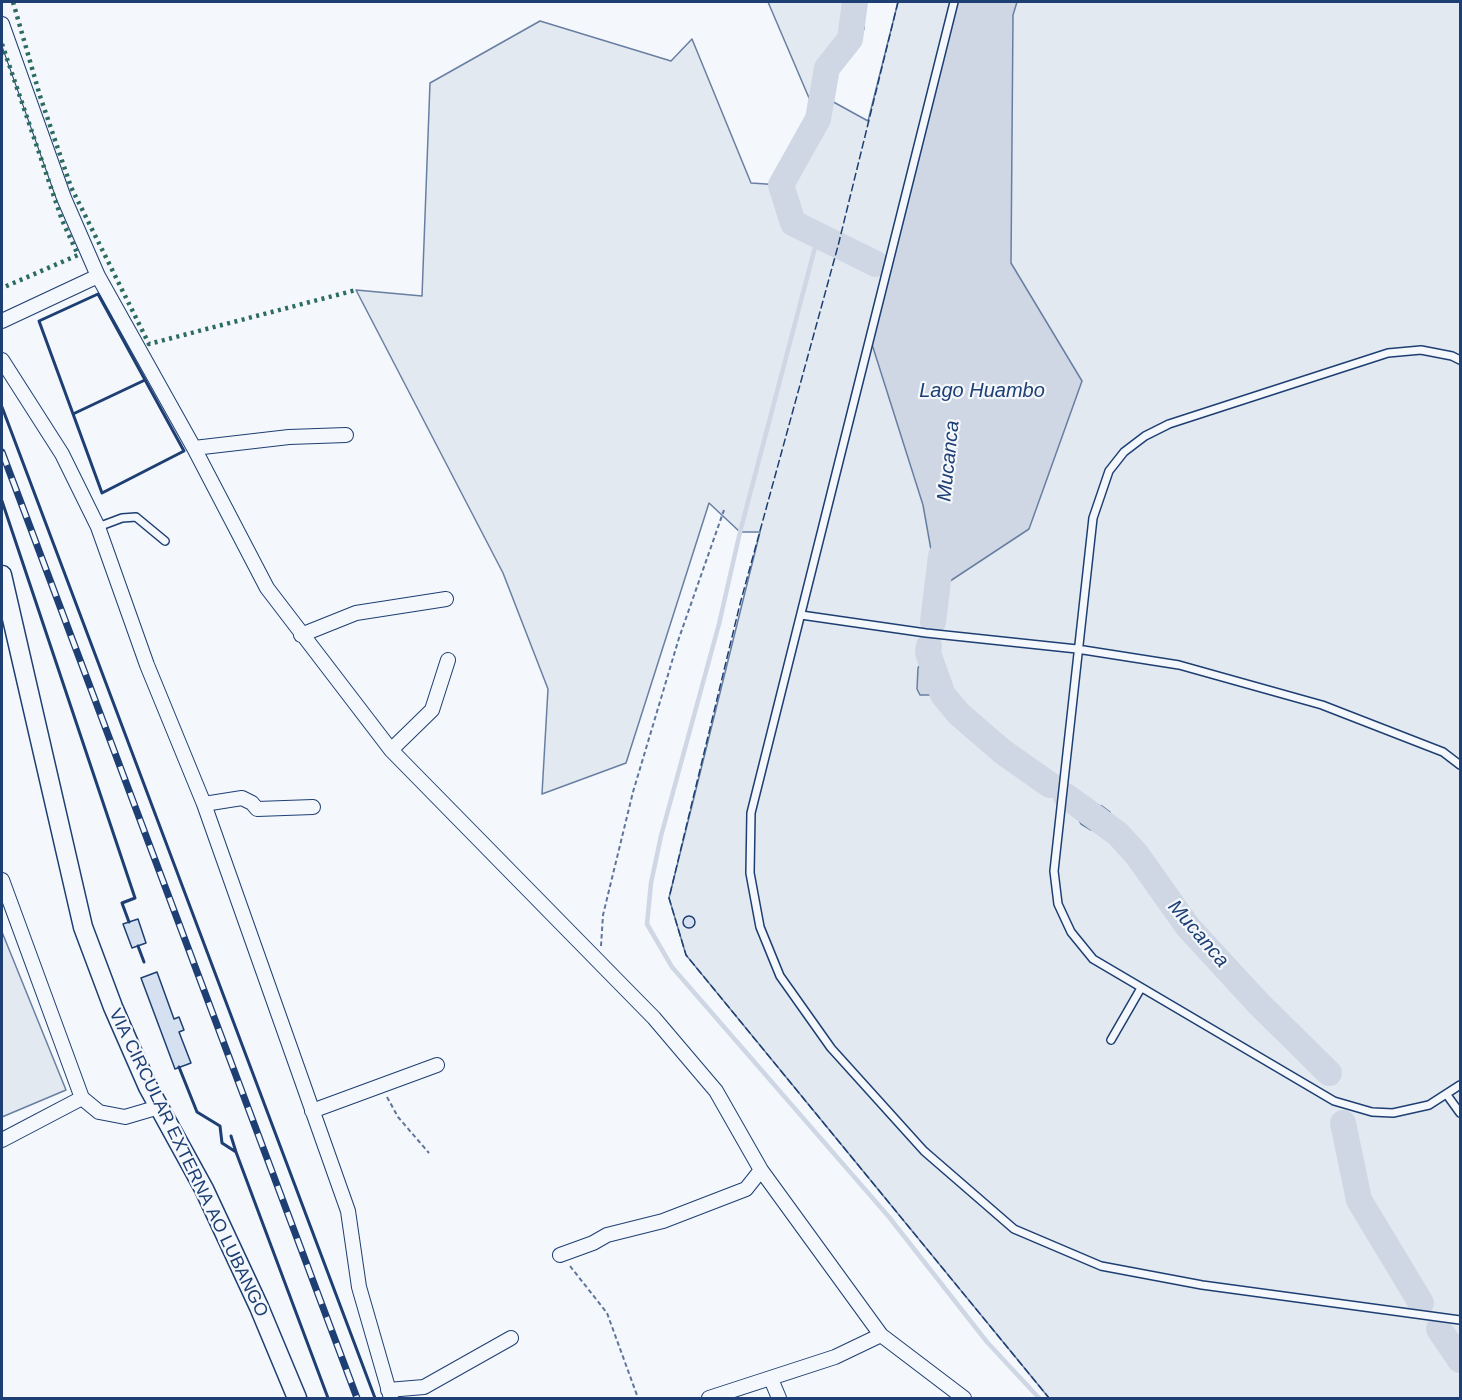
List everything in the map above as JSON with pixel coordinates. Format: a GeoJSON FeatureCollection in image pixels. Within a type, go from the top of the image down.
{"type":"FeatureCollection","features":[{"type":"Feature","properties":{"kind":"main road","name":"VIA CIRCULAR EXTERNA AO LUBANGO"},"geometry":{"type":"LineString","coordinates":[[2,575],[83,927],[112,1007],[159,1107],[204,1189],[260,1306],[297,1398]]}},
{"type":"Feature","properties":{"kind":"street"},"geometry":{"type":"LineString","coordinates":[[2,24],[64,198],[98,276],[194,448],[267,588],[391,750],[600,966],[654,1018],[716,1091],[761,1170],[880,1335],[964,1398]]}},
{"type":"Feature","properties":{"kind":"street"},"geometry":{"type":"LineString","coordinates":[[2,321],[98,276]]}},
{"type":"Feature","properties":{"kind":"street"},"geometry":{"type":"LineString","coordinates":[[2,360],[62,454],[98,527],[147,665],[204,804],[348,1211],[359,1287],[390,1394],[424,1387],[511,1338]]}},
{"type":"Feature","properties":{"kind":"street"},"geometry":{"type":"LineString","coordinates":[[194,448],[289,437],[346,435]]}},
{"type":"Feature","properties":{"kind":"street"},"geometry":{"type":"LineString","coordinates":[[301,634],[356,613],[446,599]]}},
{"type":"Feature","properties":{"kind":"street"},"geometry":{"type":"LineString","coordinates":[[391,750],[432,710],[448,660]]}},
{"type":"Feature","properties":{"kind":"street"},"geometry":{"type":"LineString","coordinates":[[204,804],[242,798],[252,803],[257,809],[313,807]]}},
{"type":"Feature","properties":{"kind":"street"},"geometry":{"type":"LineString","coordinates":[[2,880],[82,1098],[99,1112],[125,1117],[159,1107]]}},
{"type":"Feature","properties":{"kind":"street"},"geometry":{"type":"LineString","coordinates":[[312,1112],[437,1065]]}},
{"type":"Feature","properties":{"kind":"street"},"geometry":{"type":"LineString","coordinates":[[2,1140],[82,1098]]}},
{"type":"Feature","properties":{"kind":"street"},"geometry":{"type":"LineString","coordinates":[[560,1255],[593,1244],[607,1235],[663,1221],[746,1189],[761,1170]]}},
{"type":"Feature","properties":{"kind":"street"},"geometry":{"type":"LineString","coordinates":[[709,1398],[835,1357],[880,1335]]}},
{"type":"Feature","properties":{"kind":"street"},"geometry":{"type":"LineString","coordinates":[[771,1379],[779,1398]]}},
{"type":"Feature","properties":{"kind":"lane"},"geometry":{"type":"LineString","coordinates":[[954,2],[752,813],[750,873],[760,927],[780,976],[831,1048],[924,1150],[1014,1229],[1101,1266],[1202,1285],[1461,1320]]}},
{"type":"Feature","properties":{"kind":"lane"},"geometry":{"type":"LineString","coordinates":[[1461,360],[1421,350],[1388,353],[1169,424],[1145,436],[1124,452],[1109,471],[1093,518],[1054,871],[1058,904],[1071,932],[1094,959],[1334,1101],[1372,1112],[1393,1113],[1430,1105],[1461,1085]]}},
{"type":"Feature","properties":{"kind":"lane"},"geometry":{"type":"LineString","coordinates":[[98,527],[122,518],[136,517],[165,542]]}},
{"type":"Feature","properties":{"kind":"lane"},"geometry":{"type":"LineString","coordinates":[[801,615],[926,633],[1077,649],[1179,665],[1322,705],[1443,752],[1461,765]]}},
{"type":"Feature","properties":{"kind":"lane"},"geometry":{"type":"LineString","coordinates":[[1111,1040],[1141,988]]}},
{"type":"Feature","properties":{"kind":"lane"},"geometry":{"type":"LineString","coordinates":[[1447,1095],[1461,1113]]}},
{"type":"Feature","properties":{"kind":"path"},"geometry":{"type":"LineString","coordinates":[[600,966],[603,915],[633,792],[679,638],[724,510]]}},
{"type":"Feature","properties":{"kind":"path"},"geometry":{"type":"LineString","coordinates":[[381,1086],[398,1117],[429,1153]]}},
{"type":"Feature","properties":{"kind":"path"},"geometry":{"type":"LineString","coordinates":[[560,1255],[582,1278],[607,1313],[638,1398]]}},
{"type":"Feature","properties":{"kind":"shaded area"},"geometry":{"type":"Polygon","coordinates":[[[768,2],[864,2],[864,29],[830,81],[828,99],[868,121],[898,2],[1460,2],[1460,1398],[1049,1398],[686,955],[669,898],[760,532],[740,532],[709,503],[626,763],[542,794],[548,689],[503,573],[356,290],[422,296],[430,83],[540,21],[671,61],[692,39],[751,183],[781,185],[818,119],[768,2]]]}},
{"type":"Feature","properties":{"kind":"shaded area"},"geometry":{"type":"Polygon","coordinates":[[[2,932],[66,1090],[2,1117],[2,932]]]}},
{"type":"Feature","properties":{"kind":"water","name":"Lago Huambo"},"geometry":{"type":"Polygon","coordinates":[[[954,2],[1017,2],[1013,15],[1011,263],[1082,381],[1029,529],[938,589],[923,505],[870,338],[954,2]]]}},
{"type":"Feature","properties":{"kind":"water"},"geometry":{"type":"Polygon","coordinates":[[[928,653],[936,653],[944,671],[943,695],[920,695],[917,689],[918,668],[928,653]]]}},
{"type":"Feature","properties":{"kind":"water"},"geometry":{"type":"Polygon","coordinates":[[[1082,802],[1102,806],[1110,812],[1112,821],[1120,829],[1118,834],[1104,830],[1091,830],[1081,824],[1075,813],[1075,804],[1082,802]]]}},
{"type":"Feature","properties":{"kind":"building"},"geometry":{"type":"Polygon","coordinates":[[[691,916],[695,922],[691,928],[687,928],[683,920],[691,916]]]}},
{"type":"Feature","properties":{"kind":"building"},"geometry":{"type":"Polygon","coordinates":[[[138,919],[146,943],[132,948],[123,924],[138,919]]]}},
{"type":"Feature","properties":{"kind":"building"},"geometry":{"type":"Polygon","coordinates":[[[157,972],[174,1019],[179,1017],[184,1030],[179,1032],[191,1063],[175,1069],[141,978],[157,972]]]}},
{"type":"Feature","properties":{"kind":"waterway","name":"Mucanca"},"geometry":{"type":"LineString","coordinates":[[855,2],[850,39],[827,68],[818,119],[781,185],[793,223],[876,264]]}},
{"type":"Feature","properties":{"kind":"waterway"},"geometry":{"type":"LineString","coordinates":[[818,236],[740,532],[719,624],[661,836],[651,883],[647,924],[672,967],[889,1217],[987,1342],[1039,1398]]}},
{"type":"Feature","properties":{"kind":"waterway","name":"Mucanca"},"geometry":{"type":"LineString","coordinates":[[933,622],[941,556]]}},
{"type":"Feature","properties":{"kind":"waterway","name":"Mucanca"},"geometry":{"type":"LineString","coordinates":[[929,646],[928,653],[943,695],[959,714],[1003,752],[1050,785]]}},
{"type":"Feature","properties":{"kind":"waterway","name":"Mucanca"},"geometry":{"type":"LineString","coordinates":[[1066,796],[1118,834],[1137,855],[1188,927],[1258,1003],[1329,1073]]}},
{"type":"Feature","properties":{"kind":"waterway","name":"Mucanca"},"geometry":{"type":"LineString","coordinates":[[1343,1123],[1359,1200],[1421,1303]]}},
{"type":"Feature","properties":{"kind":"waterway","name":"Mucanca"},"geometry":{"type":"LineString","coordinates":[[1439,1329],[1460,1360]]}},
{"type":"Feature","properties":{"kind":"railway"},"geometry":{"type":"LineString","coordinates":[[2,452],[357,1398]]}},
{"type":"Feature","properties":{"kind":"hedge"},"geometry":{"type":"LineString","coordinates":[[13,2],[40,96],[71,187],[149,344],[356,290]]}},
{"type":"Feature","properties":{"kind":"hedge"},"geometry":{"type":"LineString","coordinates":[[2,44],[62,220],[78,255],[2,288]]}},
{"type":"Feature","properties":{"kind":"fence"},"geometry":{"type":"LineString","coordinates":[[898,2],[838,246],[740,604],[669,898],[686,955],[1049,1398]]}},
{"type":"Feature","properties":{"kind":"wall"},"geometry":{"type":"LineString","coordinates":[[98,294],[184,451],[102,493],[39,321],[98,294]]}},
{"type":"Feature","properties":{"kind":"wall"},"geometry":{"type":"LineString","coordinates":[[73,414],[145,380]]}},
{"type":"Feature","properties":{"kind":"wall"},"geometry":{"type":"LineString","coordinates":[[2,407],[375,1398]]}},
{"type":"Feature","properties":{"kind":"wall"},"geometry":{"type":"LineString","coordinates":[[2,501],[135,898],[122,903],[129,922]]}},
{"type":"Feature","properties":{"kind":"wall"},"geometry":{"type":"LineString","coordinates":[[138,946],[144,962]]}},
{"type":"Feature","properties":{"kind":"wall"},"geometry":{"type":"LineString","coordinates":[[179,1067],[197,1112],[220,1126],[222,1143],[236,1152],[328,1398]]}},
{"type":"Feature","properties":{"kind":"wall"},"geometry":{"type":"LineString","coordinates":[[231,1136],[236,1152]]}}]}
